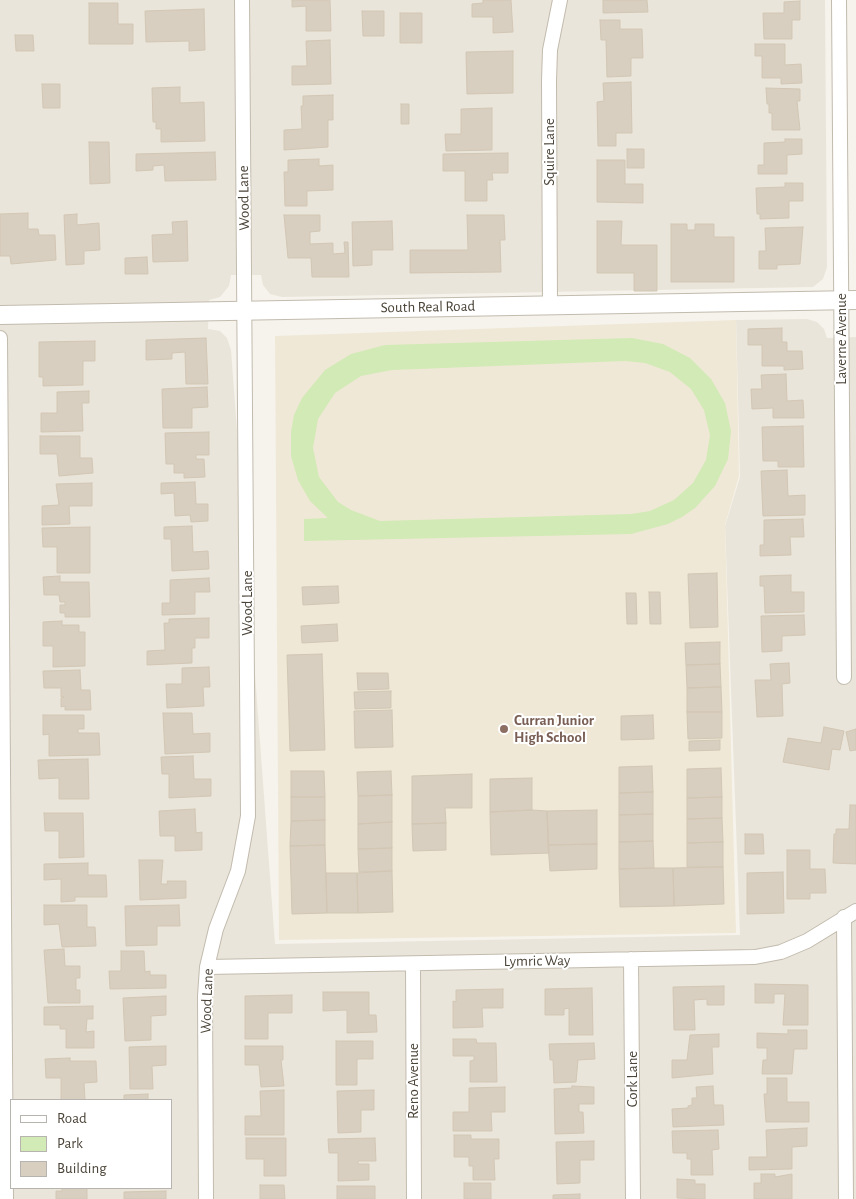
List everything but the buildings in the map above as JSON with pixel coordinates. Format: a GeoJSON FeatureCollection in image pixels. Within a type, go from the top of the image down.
{"type":"FeatureCollection","features":[{"type":"Feature","properties":{"kind":"street","name":"Wood Lane"},"geometry":{"type":"LineString","coordinates":[[206,1199],[205,996],[207,967],[216,929],[238,871],[248,816],[246,310],[242,0]]}},
{"type":"Feature","properties":{"kind":"street","name":"Squire Lane"},"geometry":{"type":"LineString","coordinates":[[550,305],[550,50],[560,0]]}},
{"type":"Feature","properties":{"kind":"street","name":"Laverne Avenue"},"geometry":{"type":"LineString","coordinates":[[839,0],[848,300],[844,677]]}},
{"type":"Feature","properties":{"kind":"street","name":"South Real Road"},"geometry":{"type":"LineString","coordinates":[[0,315],[848,300]]}},
{"type":"Feature","properties":{"kind":"street"},"geometry":{"type":"LineString","coordinates":[[0,338],[6,1199]]}},
{"type":"Feature","properties":{"kind":"street","name":"Lymric Way"},"geometry":{"type":"LineString","coordinates":[[207,967],[755,957],[772,954],[807,941],[850,914]]}},
{"type":"Feature","properties":{"kind":"street"},"geometry":{"type":"LineString","coordinates":[[846,1199],[850,914]]}},
{"type":"Feature","properties":{"kind":"street","name":"Cork Lane"},"geometry":{"type":"LineString","coordinates":[[631,960],[633,1199]]}},
{"type":"Feature","properties":{"kind":"street","name":"Reno Avenue"},"geometry":{"type":"LineString","coordinates":[[413,964],[414,1199]]}},
{"type":"Feature","properties":{"kind":"shaded area"},"geometry":{"type":"Polygon","coordinates":[[[0,0],[825,0],[827,267],[823,279],[813,287],[282,297],[270,294],[263,285],[261,275],[231,275],[229,286],[220,297],[209,300],[208,329],[220,331],[227,338],[231,350],[275,944],[740,935],[725,526],[740,477],[736,320],[807,319],[817,322],[824,329],[827,338],[856,337],[856,1199],[0,1199],[0,0]]]}},
{"type":"Feature","properties":{"kind":"shaded area","name":"Curran Junior High School"},"geometry":{"type":"Polygon","coordinates":[[[736,320],[739,476],[725,525],[736,933],[279,940],[275,336],[736,320]]]}},
{"type":"Feature","properties":{"kind":"green space"},"geometry":{"type":"Polygon","coordinates":[[[632,338],[663,344],[690,358],[711,379],[725,403],[731,431],[728,459],[715,486],[695,508],[668,524],[631,534],[304,541],[304,519],[328,518],[310,501],[298,480],[291,456],[291,432],[294,415],[302,398],[325,370],[351,354],[385,345],[632,338]],[[625,361],[392,370],[361,376],[335,393],[318,419],[313,448],[319,477],[338,502],[351,510],[380,521],[631,514],[650,511],[674,500],[693,483],[706,460],[710,435],[704,410],[691,389],[670,372],[645,363],[625,361]]]}},
{"type":"Feature","properties":{"kind":"place","name":"Curran Junior High School"},"geometry":{"type":"Point","coordinates":[504,729]}}]}
